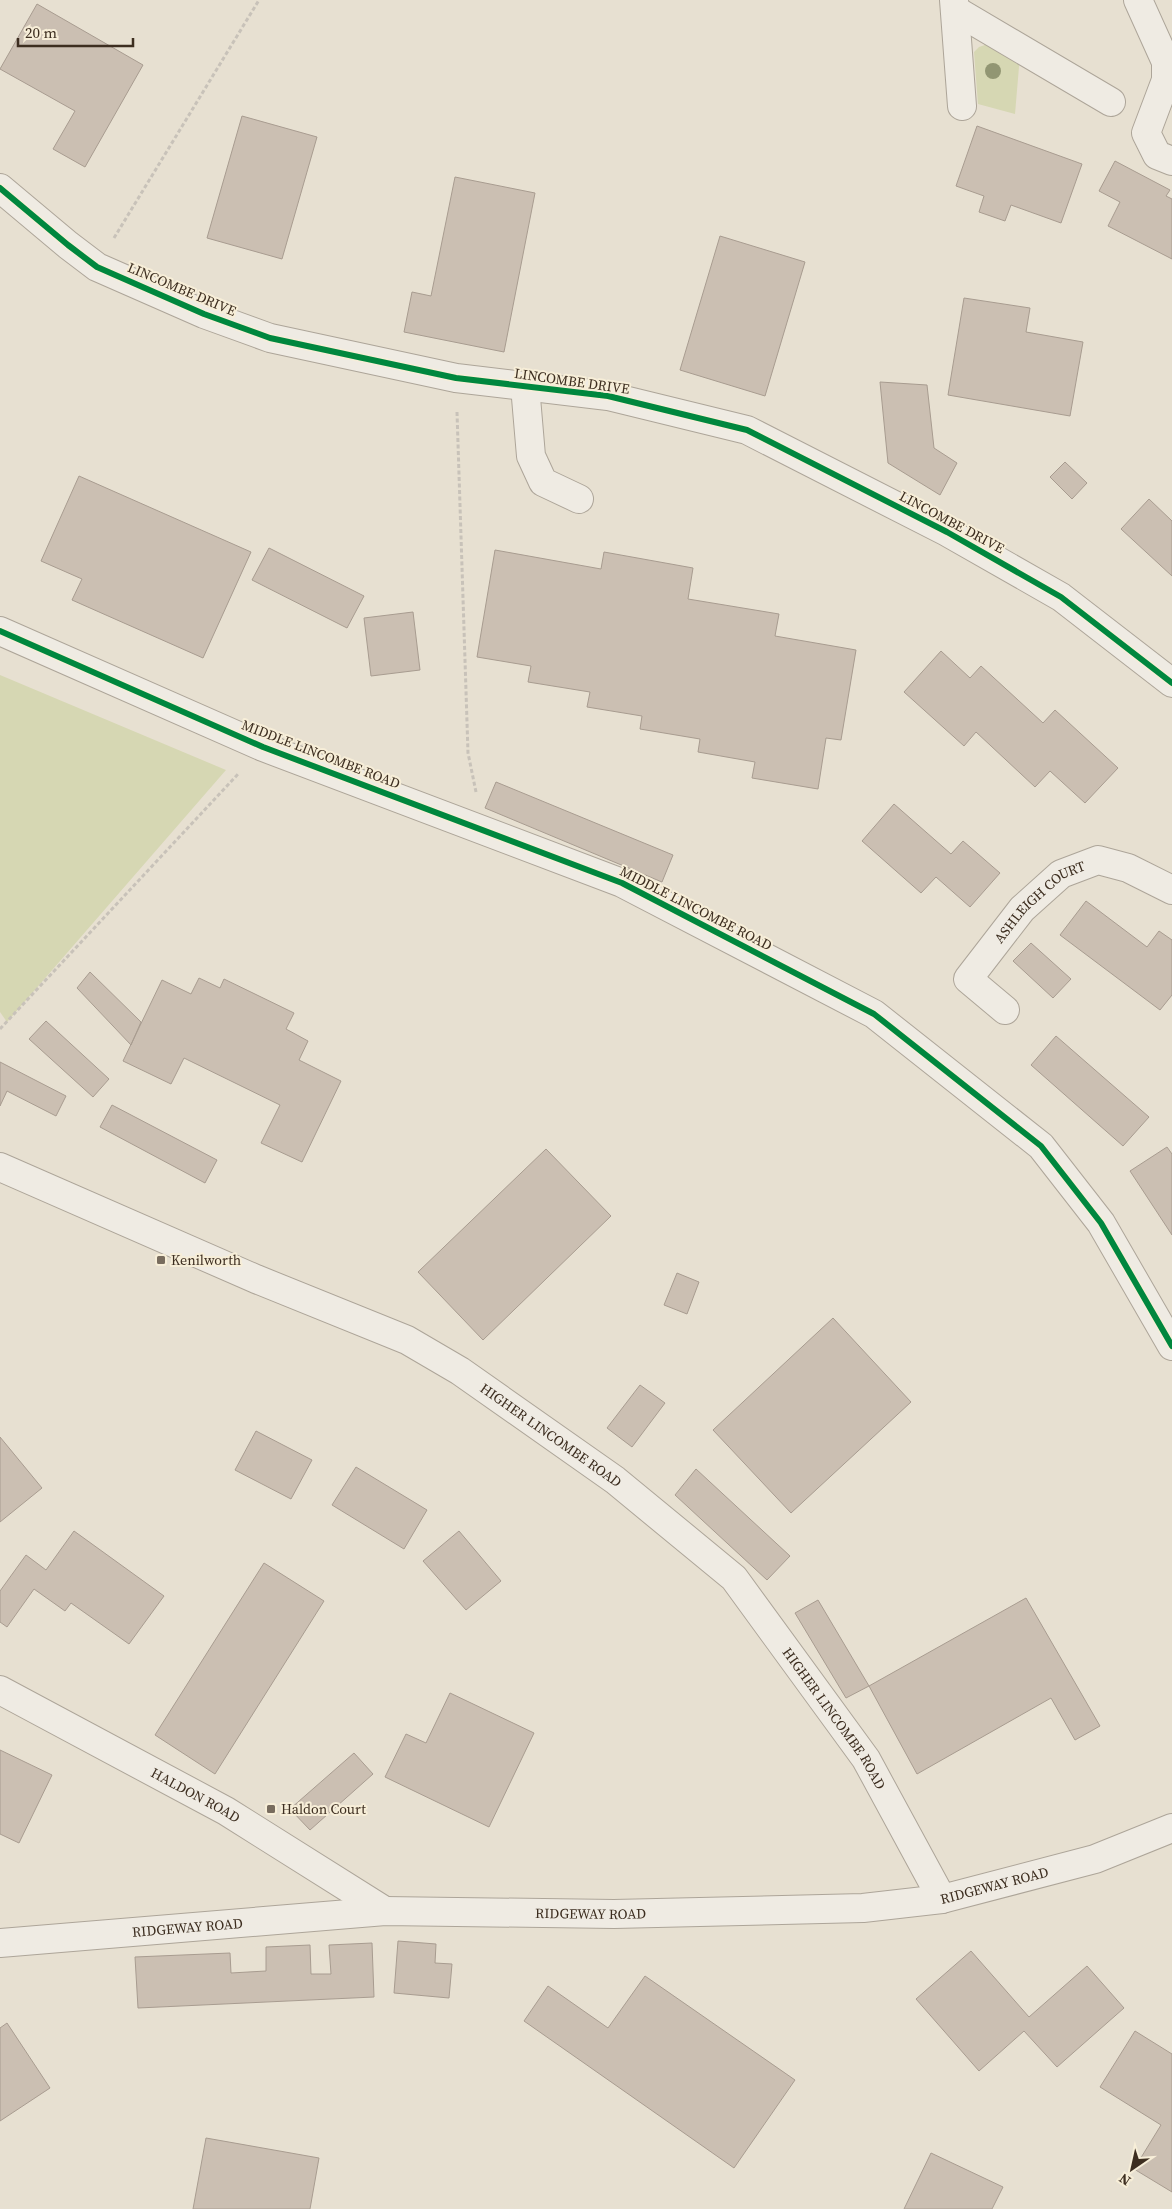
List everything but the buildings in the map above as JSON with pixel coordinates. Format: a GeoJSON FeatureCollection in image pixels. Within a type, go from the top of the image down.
{"type":"FeatureCollection","features":[{"type":"Feature","properties":{"kind":"street"},"geometry":{"type":"LineString","coordinates":[[1138,0],[1166,62],[1166,80],[1146,132],[1157,155],[1172,161]]}},
{"type":"Feature","properties":{"kind":"street"},"geometry":{"type":"LineString","coordinates":[[955,5],[1111,102]]}},
{"type":"Feature","properties":{"kind":"street"},"geometry":{"type":"LineString","coordinates":[[955,5],[962,106]]}},
{"type":"Feature","properties":{"kind":"street","name":"LINCOMBE DRIVE"},"geometry":{"type":"LineString","coordinates":[[0,188],[97,267],[204,314],[270,338],[456,378],[608,396],[747,430],[947,532],[1061,597],[1172,683]]}},
{"type":"Feature","properties":{"kind":"street"},"geometry":{"type":"LineString","coordinates":[[524,386],[531,456],[543,482],[579,499]]}},
{"type":"Feature","properties":{"kind":"street","name":"MIDDLE LINCOMBE ROAD"},"geometry":{"type":"LineString","coordinates":[[0,631],[263,747],[622,883],[874,1014],[1041,1146],[1100,1223],[1172,1346]]}},
{"type":"Feature","properties":{"kind":"street","name":"ASHLEIGH COURT"},"geometry":{"type":"LineString","coordinates":[[1005,1010],[968,978],[1022,910],[1061,874],[1098,860],[1128,868],[1172,890]]}},
{"type":"Feature","properties":{"kind":"street","name":"HIGHER LINCOMBE ROAD"},"geometry":{"type":"LineString","coordinates":[[0,1167],[256,1279],[407,1340],[460,1371],[615,1480],[734,1578],[866,1759],[942,1899]]}},
{"type":"Feature","properties":{"kind":"street","name":"HALDON ROAD"},"geometry":{"type":"LineString","coordinates":[[0,1690],[226,1811],[385,1911]]}},
{"type":"Feature","properties":{"kind":"street","name":"RIDGEWAY ROAD"},"geometry":{"type":"LineString","coordinates":[[0,1943],[385,1911],[654,1913],[863,1908],[942,1899],[1096,1859],[1172,1828]]}},
{"type":"Feature","properties":{"kind":"path"},"geometry":{"type":"LineString","coordinates":[[97,267],[259,0]]}},
{"type":"Feature","properties":{"kind":"path"},"geometry":{"type":"LineString","coordinates":[[456,378],[468,753],[484,830]]}},
{"type":"Feature","properties":{"kind":"path"},"geometry":{"type":"LineString","coordinates":[[0,1028],[263,747]]}},
{"type":"Feature","properties":{"kind":"green space"},"geometry":{"type":"Polygon","coordinates":[[[994,42],[1020,55],[1015,114],[978,104],[974,52],[979,47],[994,42]]]}},
{"type":"Feature","properties":{"kind":"green space"},"geometry":{"type":"Polygon","coordinates":[[[0,675],[226,770],[7,1022],[0,1012],[0,675]]]}},
{"type":"Feature","properties":{"kind":"cycle path"},"geometry":{"type":"LineString","coordinates":[[0,188],[97,267],[204,314],[270,338],[456,378],[608,396],[747,430],[947,532],[1061,597],[1172,683]]}},
{"type":"Feature","properties":{"kind":"cycle path"},"geometry":{"type":"LineString","coordinates":[[0,631],[263,747],[622,883],[874,1014],[1041,1146],[1101,1223],[1172,1346]]}},
{"type":"Feature","properties":{"kind":"place","name":"Kenilworth"},"geometry":{"type":"Point","coordinates":[161,1260]}},
{"type":"Feature","properties":{"kind":"place","name":"Haldon Court"},"geometry":{"type":"Point","coordinates":[271,1809]}}]}
